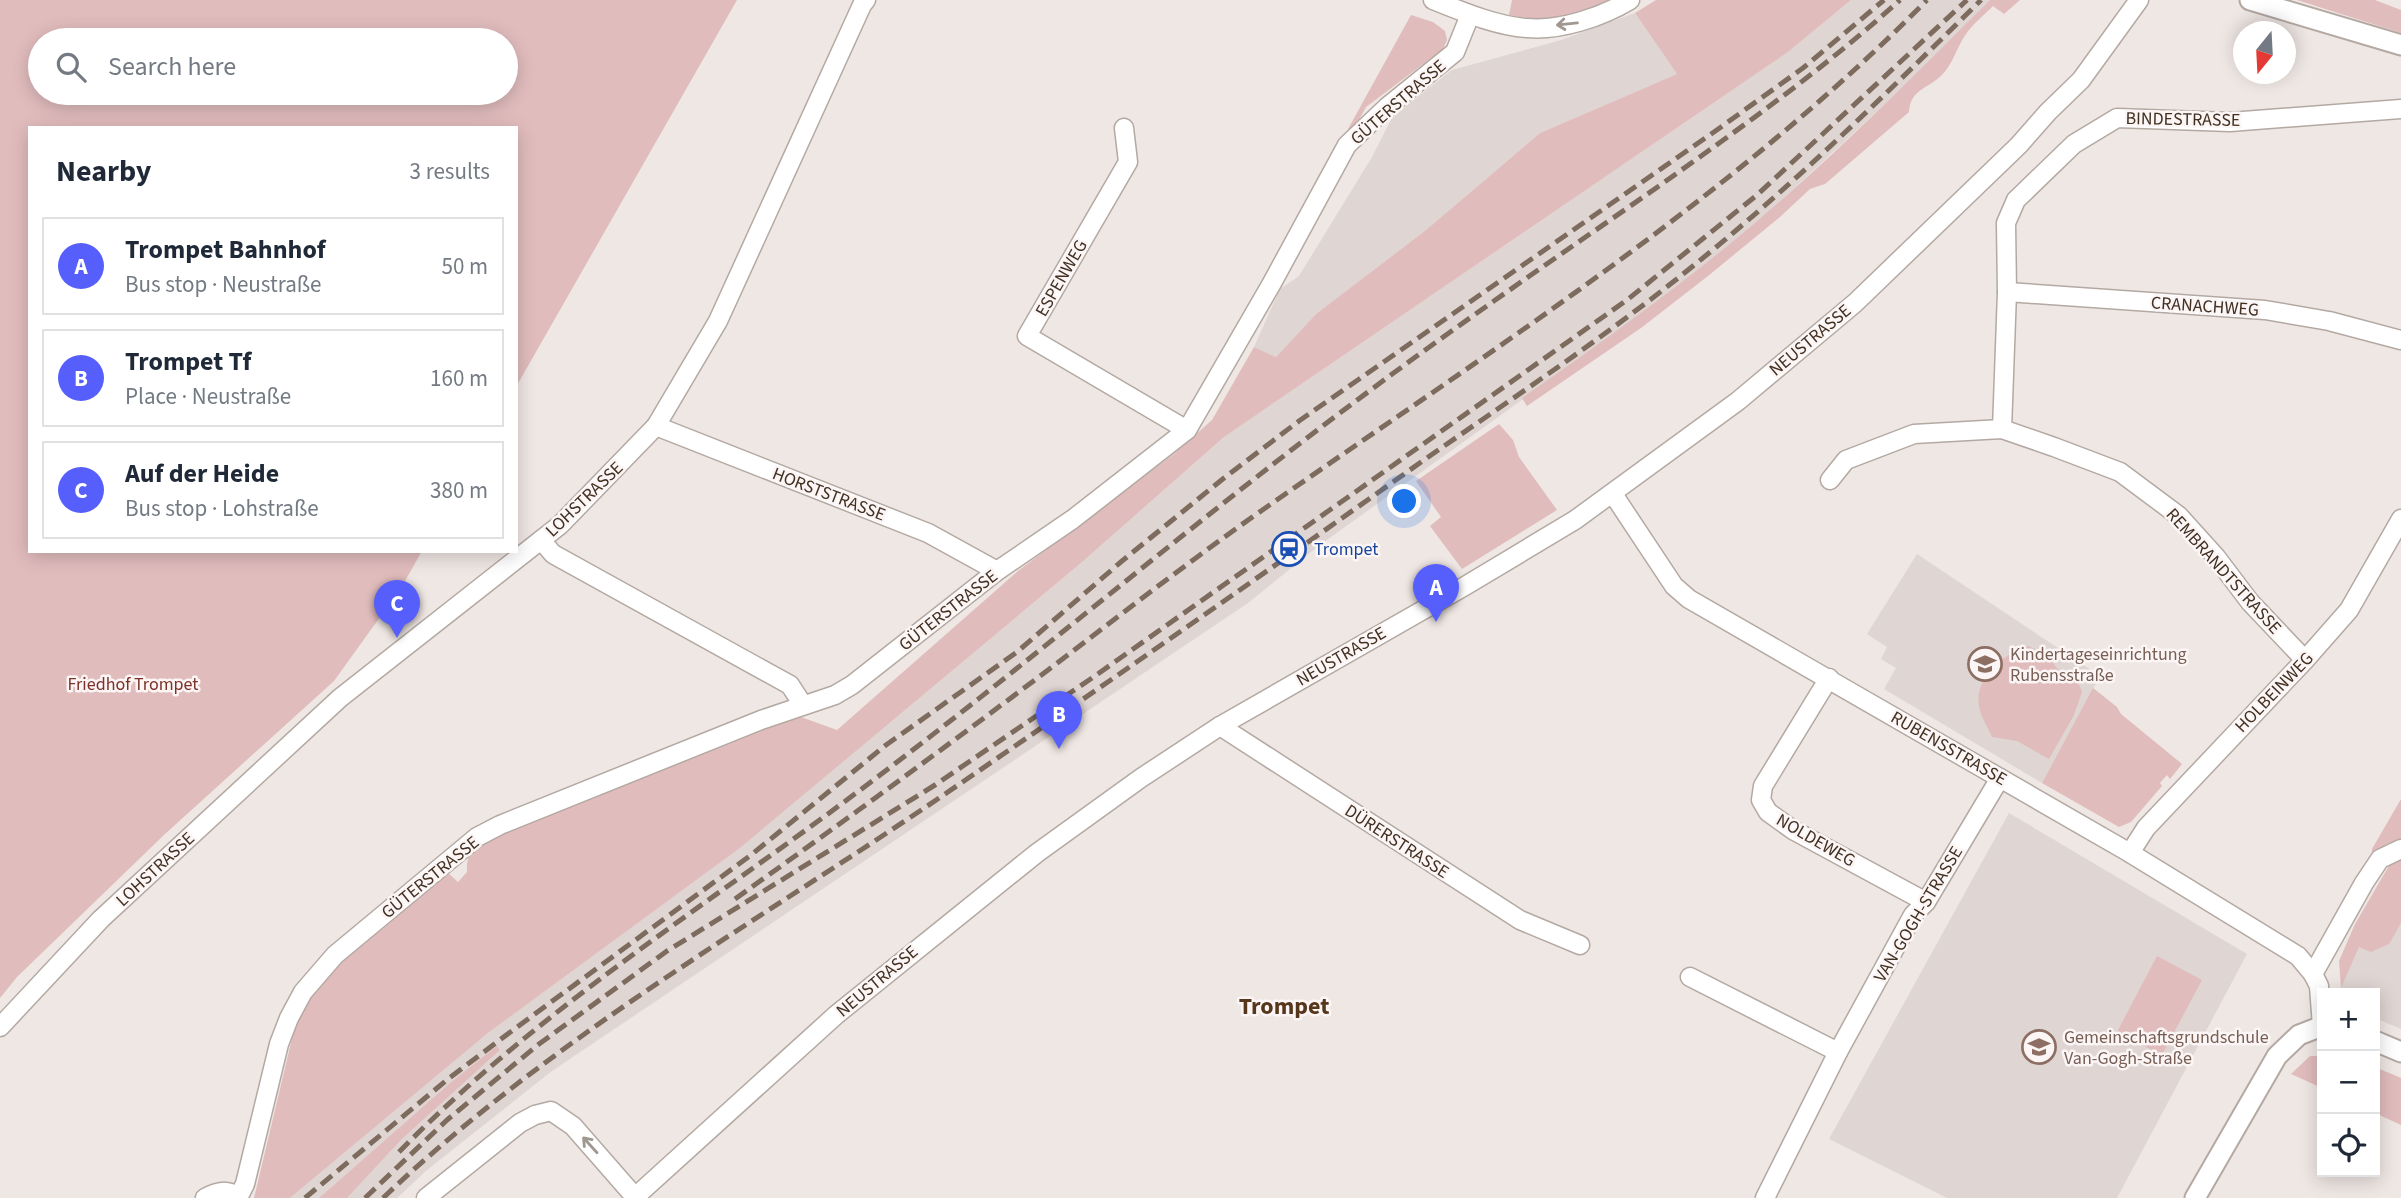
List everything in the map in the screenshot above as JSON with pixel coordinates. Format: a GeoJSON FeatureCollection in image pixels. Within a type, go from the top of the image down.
{"type":"FeatureCollection","features":[{"type":"Feature","properties":{"kind":"street","name":"LOHSTRASSE"},"geometry":{"type":"LineString","coordinates":[[0,1027],[101,919],[340,698],[560,525],[656,426],[718,321],[866,0]]}},
{"type":"Feature","properties":{"kind":"street"},"geometry":{"type":"LineString","coordinates":[[1433,0],[1470,15],[1527,28],[1578,23],[1630,0]]}},
{"type":"Feature","properties":{"kind":"street","name":"NEUSTRASSE"},"geometry":{"type":"LineString","coordinates":[[634,1197],[880,977],[1037,853],[1141,778],[1220,726],[1488,573],[1575,520],[1738,401],[1855,303],[2019,145],[2075,85],[2139,0]]}},
{"type":"Feature","properties":{"kind":"street"},"geometry":{"type":"LineString","coordinates":[[2250,0],[2401,45]]}},
{"type":"Feature","properties":{"kind":"street","name":"GÜTERSTRASSE"},"geometry":{"type":"LineString","coordinates":[[205,1198],[222,1191],[231,1191],[238,1197],[245,1184],[279,1044],[289,1017],[303,992],[335,955],[477,837],[525,815],[803,705],[835,695],[852,685],[997,571],[1073,519],[1187,430],[1347,145],[1387,107],[1455,52],[1470,15]]}},
{"type":"Feature","properties":{"kind":"street","name":"BINDESTRASSE"},"geometry":{"type":"LineString","coordinates":[[2001,429],[2007,292],[2006,223],[2016,200],[2074,144],[2117,118],[2230,122],[2401,109]]}},
{"type":"Feature","properties":{"kind":"street","name":"ESPENWEG"},"geometry":{"type":"LineString","coordinates":[[1124,128],[1128,162],[1027,336],[1187,430]]}},
{"type":"Feature","properties":{"kind":"street","name":"CRANACHWEG"},"geometry":{"type":"LineString","coordinates":[[2007,292],[2265,310],[2329,321],[2401,340]]}},
{"type":"Feature","properties":{"kind":"street","name":"HORSTSTRASSE"},"geometry":{"type":"LineString","coordinates":[[656,426],[928,533],[997,571]]}},
{"type":"Feature","properties":{"kind":"street","name":"REMBRANDTSTRASSE"},"geometry":{"type":"LineString","coordinates":[[1830,480],[1846,460],[1914,434],[2001,429],[2120,472],[2179,516],[2216,557],[2250,602],[2305,660]]}},
{"type":"Feature","properties":{"kind":"street","name":"RUBENSSTRASSE"},"geometry":{"type":"LineString","coordinates":[[1613,494],[1674,586],[1689,599],[2130,853],[2298,956],[2313,974]]}},
{"type":"Feature","properties":{"kind":"street","name":"HOLBEINWEG"},"geometry":{"type":"LineString","coordinates":[[2130,853],[2152,822],[2349,610],[2401,519]]}},
{"type":"Feature","properties":{"kind":"street"},"geometry":{"type":"LineString","coordinates":[[541,540],[554,554],[790,685],[803,705]]}},
{"type":"Feature","properties":{"kind":"street","name":"NOLDEWEG"},"geometry":{"type":"LineString","coordinates":[[1829,678],[1763,786],[1760,800],[1768,812],[1793,830],[1926,902]]}},
{"type":"Feature","properties":{"kind":"street","name":"DÜRERSTRASSE"},"geometry":{"type":"LineString","coordinates":[[1220,726],[1520,920],[1580,944]]}},
{"type":"Feature","properties":{"kind":"street","name":"VAN-GOGH-STRASSE"},"geometry":{"type":"LineString","coordinates":[[1765,1198],[1838,1052],[1913,915],[1926,902],[2000,778]]}},
{"type":"Feature","properties":{"kind":"street"},"geometry":{"type":"LineString","coordinates":[[2319,988],[2313,974],[2369,875],[2381,859],[2401,849]]}},
{"type":"Feature","properties":{"kind":"street"},"geometry":{"type":"LineString","coordinates":[[1690,977],[1838,1052]]}},
{"type":"Feature","properties":{"kind":"street"},"geometry":{"type":"LineString","coordinates":[[2195,1198],[2277,1056],[2298,1035],[2317,1028]]}},
{"type":"Feature","properties":{"kind":"street"},"geometry":{"type":"LineString","coordinates":[[2380,1043],[2401,1052]]}},
{"type":"Feature","properties":{"kind":"street"},"geometry":{"type":"LineString","coordinates":[[426,1198],[520,1123],[551,1111],[573,1126],[634,1197]]}},
{"type":"Feature","properties":{"kind":"shaded area"},"geometry":{"type":"Polygon","coordinates":[[[1851,0],[1990,0],[1891,98],[1773,208],[1701,268],[1636,318],[1317,547],[1248,603],[552,1071],[427,1170],[397,1198],[347,1198],[402,1139],[500,1050],[498,1047],[450,1083],[319,1198],[290,1198],[488,1033],[740,848],[1081,563],[1224,437],[1788,52],[1851,0]]]}},
{"type":"Feature","properties":{"kind":"shaded area"},"geometry":{"type":"Polygon","coordinates":[[[1635,13],[1677,74],[1540,133],[1426,230],[1316,314],[1276,357],[1254,347],[1280,289],[1299,276],[1372,157],[1393,116],[1452,70],[1561,40],[1635,13]]]}},
{"type":"Feature","properties":{"kind":"shaded area","name":"Kindertageseinrichtung Rubensstraße"},"geometry":{"type":"Polygon","coordinates":[[[1917,554],[2100,676],[2042,783],[1884,689],[1896,668],[1881,659],[1887,647],[1867,634],[1917,554]]]}},
{"type":"Feature","properties":{"kind":"shaded area","name":"Gemeinschaftsgrundschule Van-Gogh-Straße"},"geometry":{"type":"Polygon","coordinates":[[[2009,813],[2247,954],[2117,1198],[1947,1198],[1829,1139],[2009,813]]]}},
{"type":"Feature","properties":{"kind":"shaded area"},"geometry":{"type":"Polygon","coordinates":[[[2401,867],[2401,1029],[2380,1020],[2380,988],[2341,988],[2345,969],[2401,867]]]}},
{"type":"Feature","properties":{"kind":"green space","name":"Friedhof Trompet"},"geometry":{"type":"Polygon","coordinates":[[[0,0],[737,0],[518,383],[518,126],[28,126],[28,553],[421,553],[401,588],[334,681],[165,834],[17,977],[0,998],[0,0]]]}},
{"type":"Feature","properties":{"kind":"green space"},"geometry":{"type":"Polygon","coordinates":[[[1512,0],[1612,0],[1574,14],[1535,18],[1509,15],[1512,0]]]}},
{"type":"Feature","properties":{"kind":"green space"},"geometry":{"type":"Polygon","coordinates":[[[1656,0],[1851,0],[1788,52],[1224,437],[1081,563],[740,848],[488,1033],[290,1198],[254,1198],[295,1026],[315,991],[353,950],[384,928],[447,872],[458,882],[467,872],[471,854],[483,840],[723,740],[801,717],[837,730],[1018,571],[1175,453],[1212,420],[1254,347],[1276,357],[1316,314],[1426,230],[1540,133],[1677,74],[1635,13],[1656,0]]]}},
{"type":"Feature","properties":{"kind":"green space"},"geometry":{"type":"Polygon","coordinates":[[[1990,0],[2020,0],[2004,14],[1993,6],[1975,23],[1941,76],[1914,96],[1909,112],[1825,184],[1810,189],[1780,217],[1641,328],[1527,406],[1522,398],[1680,283],[1800,184],[1990,0]]]}},
{"type":"Feature","properties":{"kind":"green space"},"geometry":{"type":"Polygon","coordinates":[[[2297,0],[2375,0],[2401,10],[2401,33],[2297,0]]]}},
{"type":"Feature","properties":{"kind":"green space"},"geometry":{"type":"Polygon","coordinates":[[[1411,15],[1433,22],[1445,31],[1447,40],[1443,49],[1366,107],[1354,129],[1348,129],[1411,15]]]}},
{"type":"Feature","properties":{"kind":"green space"},"geometry":{"type":"Polygon","coordinates":[[[1499,424],[1513,440],[1519,457],[1557,510],[1462,569],[1430,526],[1441,517],[1416,481],[1499,424]]]}},
{"type":"Feature","properties":{"kind":"green space"},"geometry":{"type":"Polygon","coordinates":[[[2028,646],[2046,654],[2060,672],[2075,675],[2082,692],[2074,715],[2049,759],[2017,741],[1992,737],[1980,710],[1979,695],[1986,676],[2001,661],[2028,646]]]}},
{"type":"Feature","properties":{"kind":"green space"},"geometry":{"type":"Polygon","coordinates":[[[2093,688],[2182,764],[2170,779],[2167,775],[2160,783],[2162,786],[2131,822],[2119,827],[2042,783],[2093,688]]]}},
{"type":"Feature","properties":{"kind":"green space"},"geometry":{"type":"Polygon","coordinates":[[[2401,799],[2401,839],[2387,844],[2372,856],[2372,849],[2401,799]]]}},
{"type":"Feature","properties":{"kind":"green space"},"geometry":{"type":"Polygon","coordinates":[[[2401,858],[2401,923],[2389,944],[2371,952],[2359,947],[2341,988],[2339,961],[2355,924],[2390,864],[2401,858]]]}},
{"type":"Feature","properties":{"kind":"green space"},"geometry":{"type":"Polygon","coordinates":[[[2157,956],[2202,980],[2162,1055],[2117,1032],[2157,956]]]}},
{"type":"Feature","properties":{"kind":"green space"},"geometry":{"type":"Polygon","coordinates":[[[497,1046],[500,1050],[402,1139],[347,1198],[319,1198],[450,1083],[497,1046]]]}},
{"type":"Feature","properties":{"kind":"green space"},"geometry":{"type":"Polygon","coordinates":[[[2310,1056],[2317,1056],[2317,1086],[2291,1074],[2310,1056]]]}},
{"type":"Feature","properties":{"kind":"green space"},"geometry":{"type":"Polygon","coordinates":[[[2380,1069],[2401,1078],[2401,1125],[2380,1115],[2380,1069]]]}},
{"type":"Feature","properties":{"kind":"railway"},"geometry":{"type":"LineString","coordinates":[[305,1198],[448,1079],[751,855],[886,745],[1017,652],[1122,561],[1299,421],[1803,68],[1884,0]]}},
{"type":"Feature","properties":{"kind":"railway"},"geometry":{"type":"LineString","coordinates":[[399,1152],[449,1103],[502,1057],[612,970],[907,754],[1372,389],[1752,119],[1813,73],[1900,0]]}},
{"type":"Feature","properties":{"kind":"railway"},"geometry":{"type":"LineString","coordinates":[[735,899],[1235,530],[1520,332],[1690,207],[1851,73],[1927,0]]}},
{"type":"Feature","properties":{"kind":"railway"},"geometry":{"type":"LineString","coordinates":[[365,1198],[447,1120],[539,1044],[667,951],[935,785],[1092,678],[1627,300],[1757,195],[1967,0]]}},
{"type":"Feature","properties":{"kind":"railway"},"geometry":{"type":"LineString","coordinates":[[383,1198],[448,1140],[584,1034],[1005,753],[1627,317],[1768,203],[1876,103],[1981,0]]}},
{"type":"Feature","properties":{"kind":"place","name":"Trompet"},"geometry":{"type":"Point","coordinates":[1289,549]}},
{"type":"Feature","properties":{"kind":"place","name":"Trompet Bahnhof"},"geometry":{"type":"Point","coordinates":[1436,622]}},
{"type":"Feature","properties":{"kind":"place","name":"Auf der Heide"},"geometry":{"type":"Point","coordinates":[397,638]}},
{"type":"Feature","properties":{"kind":"place","name":"Kindertageseinrichtung Rubensstraße"},"geometry":{"type":"Point","coordinates":[1985,664]}},
{"type":"Feature","properties":{"kind":"place","name":"Trompet Tf"},"geometry":{"type":"Point","coordinates":[1059,749]}},
{"type":"Feature","properties":{"kind":"place","name":"Gemeinschaftsgrundschule Van-Gogh-Straße"},"geometry":{"type":"Point","coordinates":[2039,1047]}},
{"type":"Feature","properties":{"kind":"district","name":"Trompet"},"geometry":{"type":"Point","coordinates":[1284,1006]}}]}
